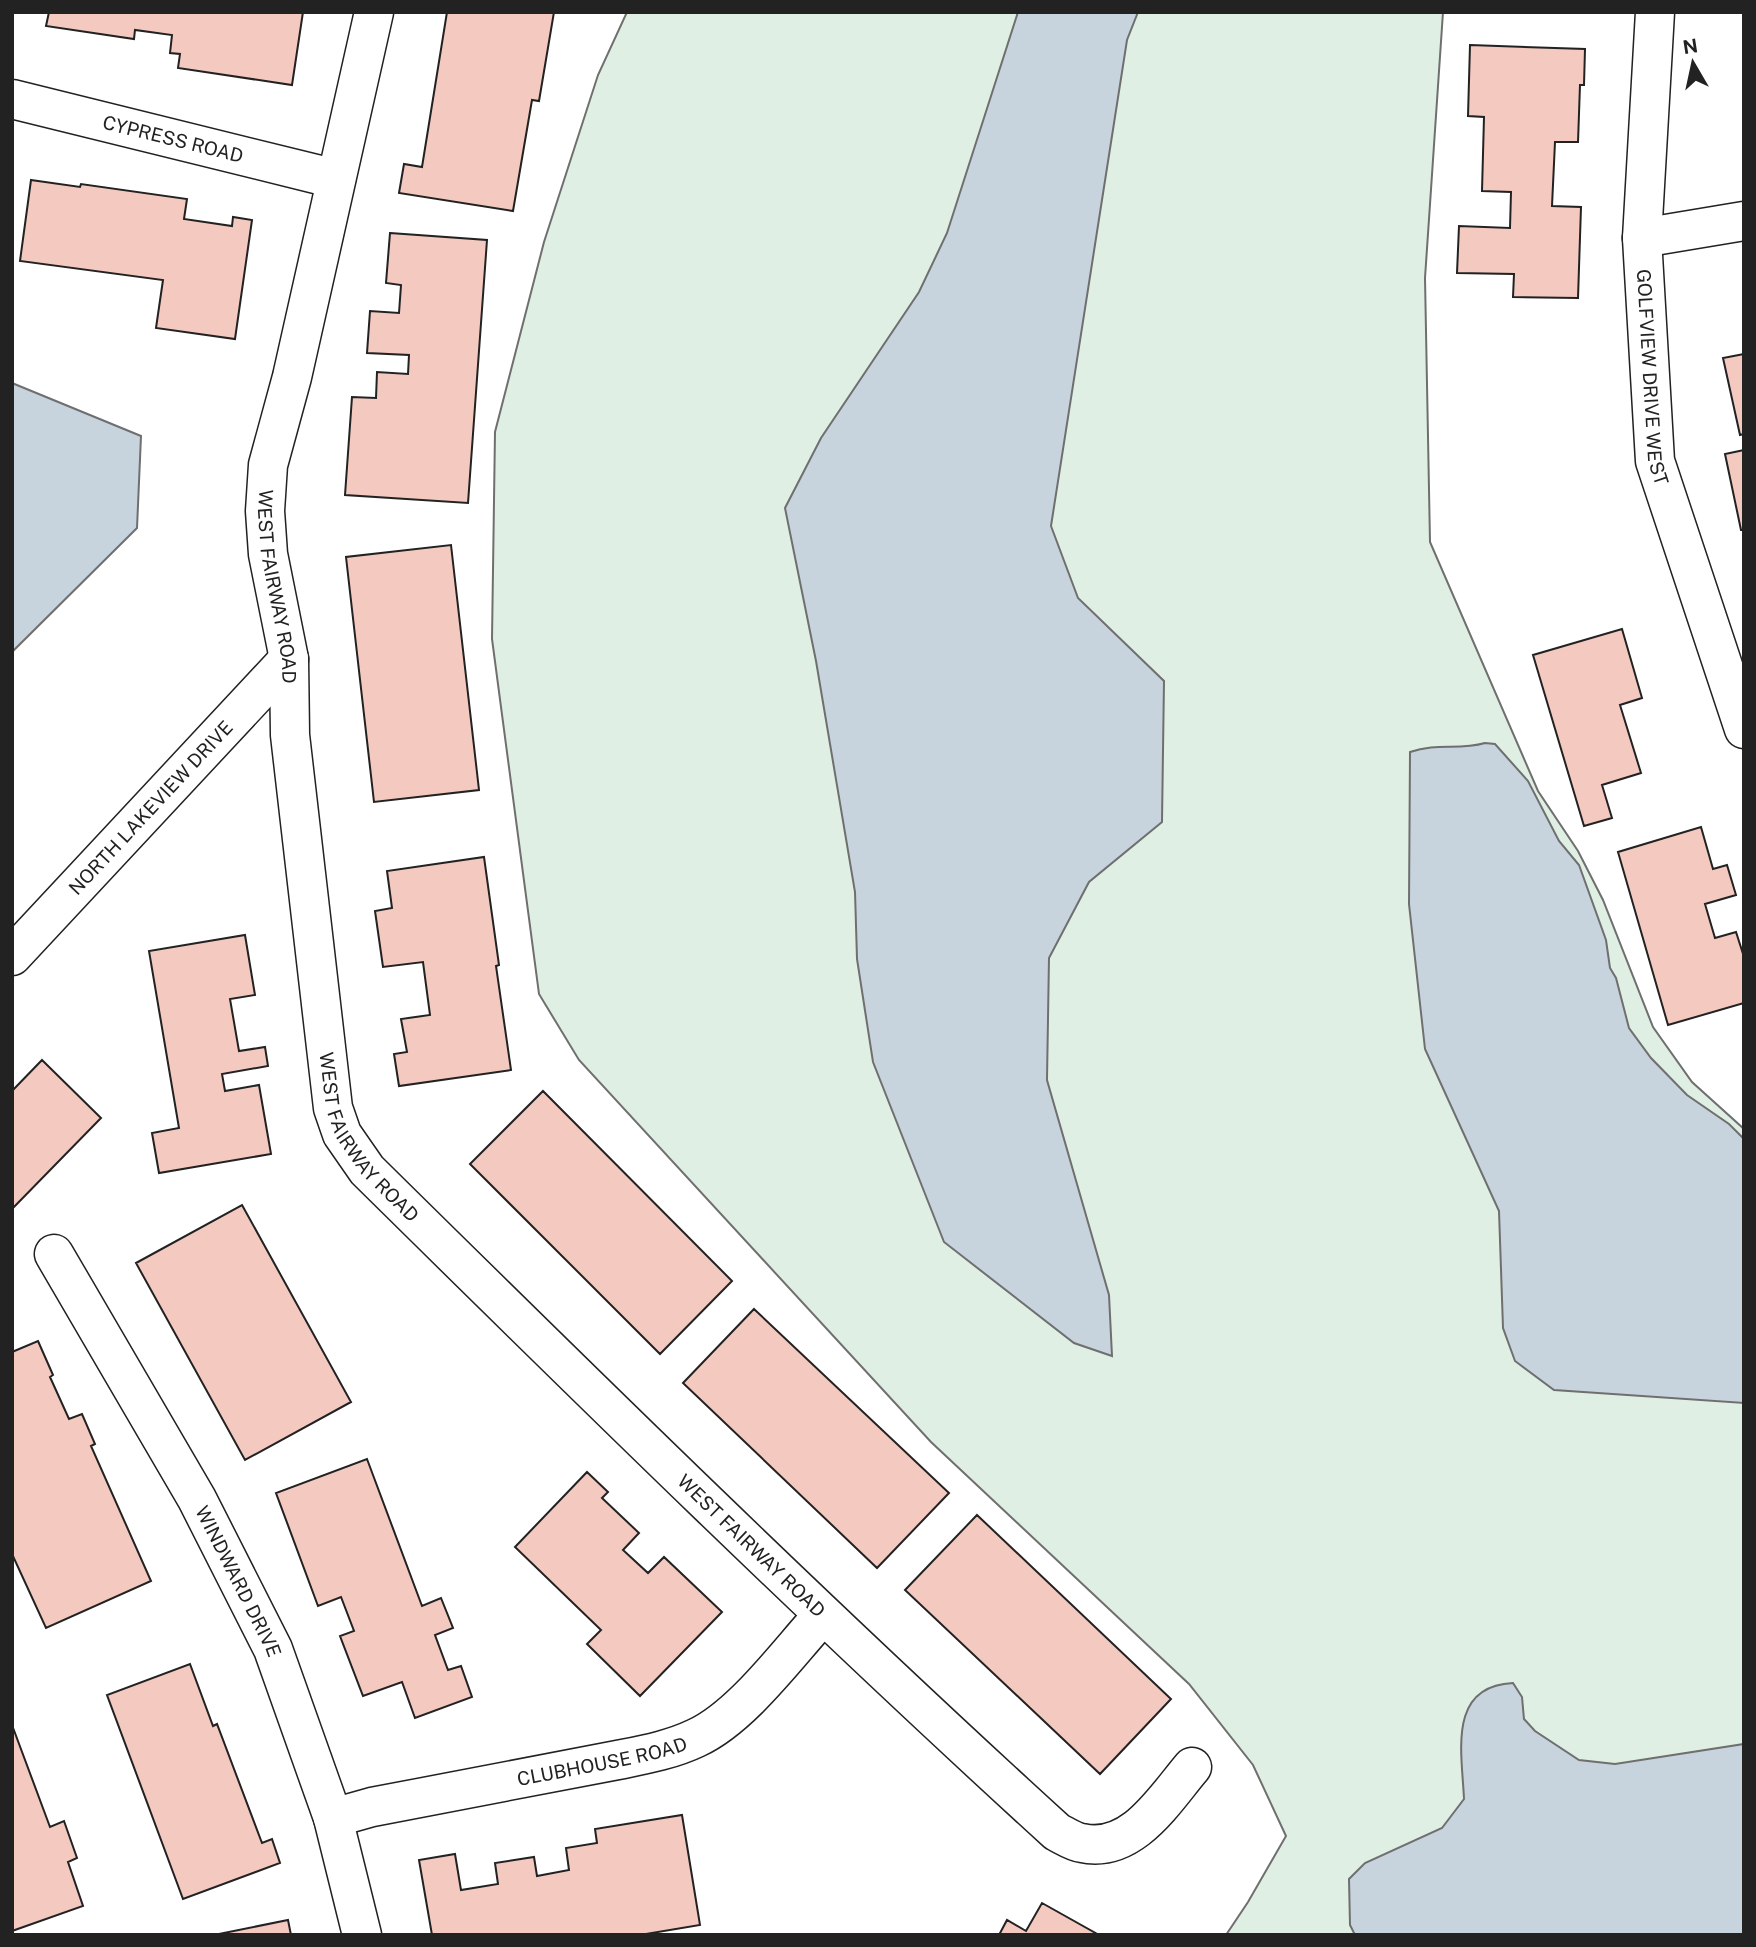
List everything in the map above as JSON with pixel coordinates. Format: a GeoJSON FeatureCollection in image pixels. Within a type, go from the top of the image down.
{"type":"FeatureCollection","features":[{"type":"Feature","properties":{"kind":"street","name":"WEST FAIRWAY ROAD"},"geometry":{"type":"LineString","coordinates":[[373,12],[292,377],[268,465],[265,511],[268,554],[289,659],[290,735],[333,1108],[342,1134],[367,1170],[617,1418],[907,1695],[1057,1832],[1080,1843],[1107,1845],[1129,1835],[1147,1819],[1192,1767]]}},
{"type":"Feature","properties":{"kind":"street","name":"GOLFVIEW DRIVE WEST"},"geometry":{"type":"LineString","coordinates":[[1655,12],[1642,238],[1655,461],[1744,729]]}},
{"type":"Feature","properties":{"kind":"street","name":"CYPRESS ROAD"},"geometry":{"type":"LineString","coordinates":[[12,99],[336,179]]}},
{"type":"Feature","properties":{"kind":"street"},"geometry":{"type":"LineString","coordinates":[[1642,238],[1744,221]]}},
{"type":"Feature","properties":{"kind":"street","name":"NORTH LAKEVIEW DRIVE"},"geometry":{"type":"LineString","coordinates":[[12,956],[289,659]]}},
{"type":"Feature","properties":{"kind":"street","name":"WINDWARD DRIVE"},"geometry":{"type":"LineString","coordinates":[[54,1254],[197,1499],[273,1649],[332,1818],[362,1935]]}},
{"type":"Feature","properties":{"kind":"street","name":"CLUBHOUSE ROAD"},"geometry":{"type":"LineString","coordinates":[[332,1818],[372,1807],[623,1759],[663,1750],[696,1738],[731,1717],[823,1615]]}},
{"type":"Feature","properties":{"kind":"green space"},"geometry":{"type":"Polygon","coordinates":[[[627,12],[1443,12],[1425,278],[1430,542],[1538,791],[1578,851],[1603,900],[1653,1027],[1692,1082],[1744,1129],[1744,1935],[1226,1935],[1286,1836],[1253,1765],[1189,1684],[931,1442],[579,1060],[539,994],[492,639],[495,432],[544,242],[598,75],[627,12]]]}},
{"type":"Feature","properties":{"kind":"shaded area"},"geometry":{"type":"Polygon","coordinates":[[[1018,12],[1138,12],[1127,40],[1051,526],[1078,598],[1164,681],[1162,822],[1089,882],[1049,958],[1047,1080],[1109,1295],[1112,1356],[1074,1343],[944,1242],[873,1062],[857,959],[855,892],[816,661],[785,508],[821,438],[919,292],[947,233],[1018,12]]]}},
{"type":"Feature","properties":{"kind":"shaded area"},"geometry":{"type":"Polygon","coordinates":[[[12,383],[141,436],[137,528],[12,652],[12,383]]]}},
{"type":"Feature","properties":{"kind":"shaded area"},"geometry":{"type":"Polygon","coordinates":[[[1495,744],[1528,781],[1559,841],[1579,865],[1606,940],[1610,968],[1616,978],[1629,1028],[1651,1058],[1687,1095],[1729,1124],[1744,1139],[1744,1403],[1554,1390],[1515,1361],[1503,1328],[1499,1211],[1425,1049],[1409,904],[1410,752],[1495,744]]]}},
{"type":"Feature","properties":{"kind":"shaded area"},"geometry":{"type":"Polygon","coordinates":[[[1513,1683],[1522,1697],[1524,1719],[1535,1731],[1579,1760],[1615,1764],[1744,1744],[1744,1935],[1355,1935],[1350,1925],[1349,1879],[1365,1863],[1442,1828],[1464,1799],[1461,1743],[1468,1709],[1477,1696],[1492,1687],[1513,1683]]]}},
{"type":"Feature","properties":{"kind":"building"},"geometry":{"type":"Polygon","coordinates":[[[49,12],[303,12],[292,85],[178,68],[180,54],[170,53],[172,35],[135,30],[134,39],[46,26],[49,12]]]}},
{"type":"Feature","properties":{"kind":"building"},"geometry":{"type":"Polygon","coordinates":[[[447,12],[554,12],[539,101],[532,100],[513,211],[399,193],[404,164],[422,167],[447,12]]]}},
{"type":"Feature","properties":{"kind":"building"},"geometry":{"type":"Polygon","coordinates":[[[1470,45],[1585,49],[1584,85],[1580,85],[1578,142],[1555,142],[1552,206],[1581,207],[1578,298],[1513,297],[1514,274],[1457,273],[1459,226],[1510,228],[1511,192],[1482,191],[1484,117],[1468,116],[1470,45]]]}},
{"type":"Feature","properties":{"kind":"building"},"geometry":{"type":"Polygon","coordinates":[[[31,180],[187,199],[184,219],[232,226],[233,217],[252,220],[235,339],[156,328],[163,280],[20,261],[31,180]]]}},
{"type":"Feature","properties":{"kind":"building"},"geometry":{"type":"Polygon","coordinates":[[[390,233],[487,240],[468,503],[345,495],[352,397],[376,398],[377,372],[408,374],[409,355],[367,353],[370,311],[399,313],[401,285],[386,283],[390,233]]]}},
{"type":"Feature","properties":{"kind":"building"},"geometry":{"type":"Polygon","coordinates":[[[1744,354],[1744,434],[1740,435],[1723,358],[1744,354]]]}},
{"type":"Feature","properties":{"kind":"building"},"geometry":{"type":"Polygon","coordinates":[[[1744,450],[1744,530],[1741,530],[1725,454],[1744,450]]]}},
{"type":"Feature","properties":{"kind":"building"},"geometry":{"type":"Polygon","coordinates":[[[451,545],[479,790],[374,802],[346,557],[451,545]]]}},
{"type":"Feature","properties":{"kind":"building"},"geometry":{"type":"Polygon","coordinates":[[[1622,629],[1642,698],[1620,705],[1641,773],[1602,785],[1612,818],[1584,826],[1533,655],[1622,629]]]}},
{"type":"Feature","properties":{"kind":"building"},"geometry":{"type":"Polygon","coordinates":[[[1701,827],[1713,869],[1727,865],[1736,895],[1705,904],[1715,938],[1736,932],[1744,957],[1744,1003],[1668,1025],[1618,852],[1701,827]]]}},
{"type":"Feature","properties":{"kind":"building"},"geometry":{"type":"Polygon","coordinates":[[[484,857],[511,1070],[399,1086],[394,1054],[407,1052],[401,1019],[430,1015],[423,962],[383,967],[375,911],[392,908],[387,871],[484,857]]]}},
{"type":"Feature","properties":{"kind":"building"},"geometry":{"type":"Polygon","coordinates":[[[245,935],[255,995],[230,999],[239,1051],[265,1047],[268,1066],[222,1074],[225,1091],[259,1085],[271,1154],[159,1173],[152,1133],[179,1128],[149,951],[245,935]]]}},
{"type":"Feature","properties":{"kind":"building"},"geometry":{"type":"Polygon","coordinates":[[[42,1060],[101,1118],[12,1209],[12,1091],[42,1060]]]}},
{"type":"Feature","properties":{"kind":"building"},"geometry":{"type":"Polygon","coordinates":[[[543,1091],[732,1281],[660,1354],[470,1164],[543,1091]]]}},
{"type":"Feature","properties":{"kind":"building"},"geometry":{"type":"Polygon","coordinates":[[[242,1205],[351,1402],[245,1460],[136,1263],[242,1205]]]}},
{"type":"Feature","properties":{"kind":"building"},"geometry":{"type":"Polygon","coordinates":[[[754,1309],[949,1493],[877,1568],[683,1383],[754,1309]]]}},
{"type":"Feature","properties":{"kind":"building"},"geometry":{"type":"Polygon","coordinates":[[[38,1341],[53,1375],[50,1377],[69,1419],[82,1414],[95,1444],[91,1446],[151,1581],[46,1628],[12,1554],[12,1352],[38,1341]]]}},
{"type":"Feature","properties":{"kind":"building"},"geometry":{"type":"Polygon","coordinates":[[[367,1459],[422,1606],[441,1598],[453,1628],[435,1635],[448,1670],[461,1666],[472,1697],[415,1718],[402,1682],[363,1696],[340,1636],[354,1631],[341,1597],[318,1606],[276,1493],[367,1459]]]}},
{"type":"Feature","properties":{"kind":"building"},"geometry":{"type":"Polygon","coordinates":[[[587,1472],[608,1492],[602,1498],[639,1533],[623,1550],[648,1573],[664,1557],[722,1612],[640,1696],[587,1644],[601,1630],[515,1547],[587,1472]]]}},
{"type":"Feature","properties":{"kind":"building"},"geometry":{"type":"Polygon","coordinates":[[[977,1515],[1171,1699],[1100,1774],[905,1590],[977,1515]]]}},
{"type":"Feature","properties":{"kind":"building"},"geometry":{"type":"Polygon","coordinates":[[[190,1664],[213,1726],[217,1724],[262,1843],[272,1839],[280,1863],[183,1899],[107,1695],[190,1664]]]}},
{"type":"Feature","properties":{"kind":"building"},"geometry":{"type":"Polygon","coordinates":[[[12,1725],[50,1827],[64,1821],[77,1858],[68,1862],[83,1906],[12,1931],[12,1725]]]}},
{"type":"Feature","properties":{"kind":"building"},"geometry":{"type":"Polygon","coordinates":[[[682,1815],[700,1925],[640,1935],[432,1935],[419,1860],[455,1854],[461,1890],[498,1884],[495,1863],[534,1857],[537,1876],[569,1870],[566,1848],[597,1843],[595,1829],[682,1815]]]}},
{"type":"Feature","properties":{"kind":"building"},"geometry":{"type":"Polygon","coordinates":[[[1042,1903],[1099,1935],[999,1935],[1007,1920],[1026,1931],[1042,1903]]]}},
{"type":"Feature","properties":{"kind":"building"},"geometry":{"type":"Polygon","coordinates":[[[288,1920],[291,1935],[214,1935],[288,1920]]]}}]}
